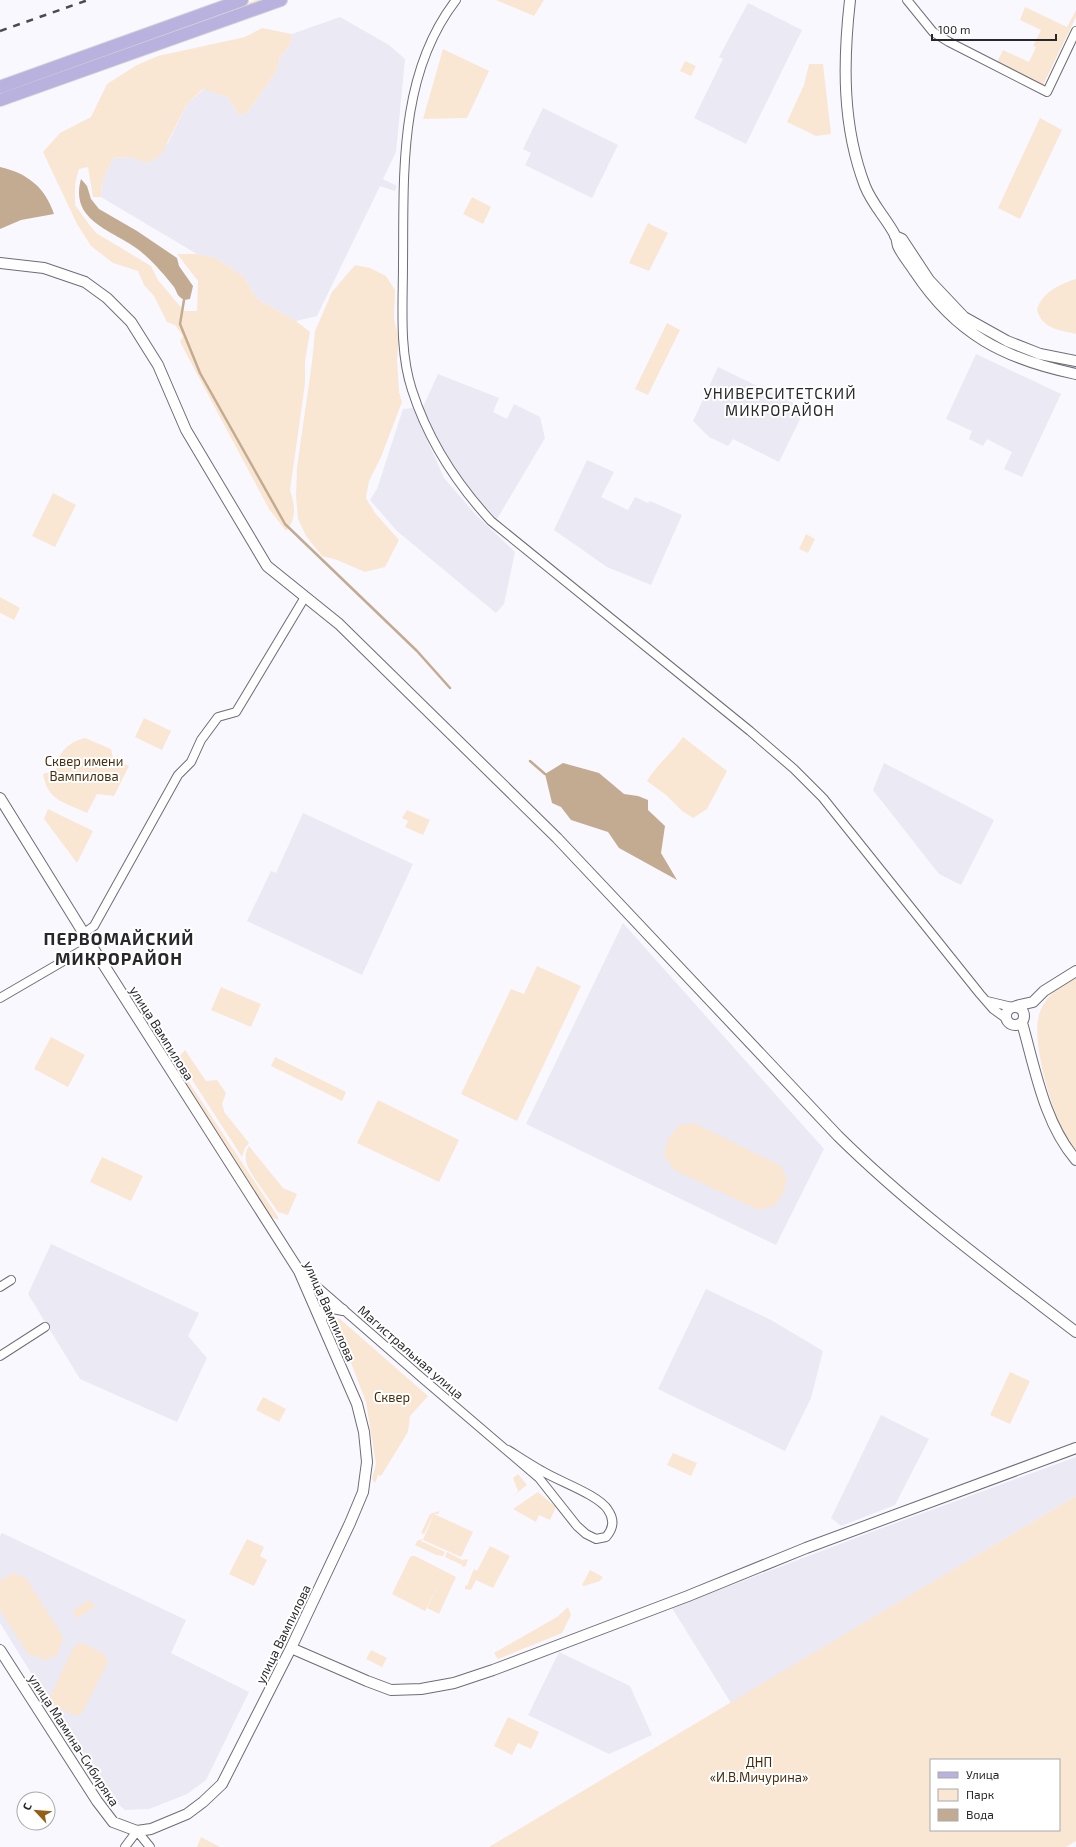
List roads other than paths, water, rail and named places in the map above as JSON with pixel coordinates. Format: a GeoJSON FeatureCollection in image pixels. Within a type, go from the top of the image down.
{"type":"FeatureCollection","features":[{"type":"Feature","properties":{"kind":"main road"},"geometry":{"type":"LineString","coordinates":[[0,86],[242,0]]}},
{"type":"Feature","properties":{"kind":"main road"},"geometry":{"type":"LineString","coordinates":[[0,100],[281,0]]}},
{"type":"Feature","properties":{"kind":"street"},"geometry":{"type":"LineString","coordinates":[[456,0],[430,39],[416,83],[408,120],[404,167],[404,348],[412,389],[424,424],[438,450],[466,494],[491,521],[794,768],[823,798],[986,1001],[1009,1022],[1029,1047]]}},
{"type":"Feature","properties":{"kind":"street"},"geometry":{"type":"LineString","coordinates":[[850,0],[846,94],[852,140],[870,196],[895,236],[898,247],[924,286],[941,306],[970,333],[1021,359],[1043,367],[1076,374]]}},
{"type":"Feature","properties":{"kind":"street"},"geometry":{"type":"LineString","coordinates":[[907,0],[933,32],[949,42],[1047,92],[1076,31]]}},
{"type":"Feature","properties":{"kind":"street"},"geometry":{"type":"LineString","coordinates":[[895,236],[902,240],[929,280],[964,317],[1007,342],[1040,354],[1076,361]]}},
{"type":"Feature","properties":{"kind":"street"},"geometry":{"type":"LineString","coordinates":[[0,262],[44,268],[85,282],[107,298],[131,322],[158,364],[186,430],[256,551],[267,566],[339,624],[557,838],[832,1130],[877,1174],[940,1226],[1076,1332]]}},
{"type":"Feature","properties":{"kind":"street"},"geometry":{"type":"LineString","coordinates":[[84,933],[94,926],[142,837],[178,776],[191,762],[201,740],[218,717],[236,712],[305,597]]}},
{"type":"Feature","properties":{"kind":"street","name":"улица Вампилова"},"geometry":{"type":"LineString","coordinates":[[0,798],[91,945],[299,1271],[356,1404],[364,1432],[367,1462],[363,1492],[291,1648],[222,1784],[203,1802],[187,1814],[151,1829],[137,1831]]}},
{"type":"Feature","properties":{"kind":"street"},"geometry":{"type":"LineString","coordinates":[[0,998],[91,945]]}},
{"type":"Feature","properties":{"kind":"street"},"geometry":{"type":"LineString","coordinates":[[1033,1002],[1014,1007],[1006,1013],[1009,1022],[1016,1025],[1023,1020],[1033,1002],[1044,991],[1076,972]]}},
{"type":"Feature","properties":{"kind":"street"},"geometry":{"type":"LineString","coordinates":[[986,1001],[1014,1007],[1024,1011],[1023,1020],[1029,1047],[1047,1108],[1056,1129],[1076,1160]]}},
{"type":"Feature","properties":{"kind":"street","name":"Магистральная улица"},"geometry":{"type":"LineString","coordinates":[[299,1271],[544,1482],[577,1526],[586,1534],[596,1539],[606,1538],[612,1530],[613,1519],[608,1509],[582,1491],[542,1472],[508,1450]]}},
{"type":"Feature","properties":{"kind":"street"},"geometry":{"type":"LineString","coordinates":[[0,1287],[11,1280]]}},
{"type":"Feature","properties":{"kind":"street"},"geometry":{"type":"LineString","coordinates":[[321,1321],[323,1311],[328,1307],[343,1310]]}},
{"type":"Feature","properties":{"kind":"street"},"geometry":{"type":"LineString","coordinates":[[0,1356],[45,1327]]}},
{"type":"Feature","properties":{"kind":"street"},"geometry":{"type":"LineString","coordinates":[[291,1648],[367,1682],[391,1690],[421,1688],[454,1683],[493,1670],[688,1596],[806,1548],[1076,1448]]}},
{"type":"Feature","properties":{"kind":"street","name":"улица Мамина-Сибиряка"},"geometry":{"type":"LineString","coordinates":[[0,1650],[101,1806],[113,1822],[137,1831]]}},
{"type":"Feature","properties":{"kind":"street"},"geometry":{"type":"LineString","coordinates":[[125,1847],[137,1831],[150,1847]]}},
{"type":"Feature","properties":{"kind":"water"},"geometry":{"type":"Polygon","coordinates":[[[0,167],[19,173],[34,183],[46,196],[54,214],[21,220],[0,229],[0,167]]]}},
{"type":"Feature","properties":{"kind":"water"},"geometry":{"type":"Polygon","coordinates":[[[81,179],[87,186],[91,199],[99,209],[137,231],[177,258],[179,266],[193,286],[190,299],[184,300],[180,297],[174,287],[161,272],[136,248],[100,226],[90,217],[82,207],[79,195],[81,179]]]}},
{"type":"Feature","properties":{"kind":"water"},"geometry":{"type":"Polygon","coordinates":[[[563,763],[599,773],[624,794],[638,796],[648,800],[648,810],[665,826],[661,853],[677,880],[619,848],[608,832],[571,820],[561,807],[552,803],[545,774],[563,763]]]}},
{"type":"Feature","properties":{"kind":"waterway"},"geometry":{"type":"LineString","coordinates":[[184,300],[180,324],[200,373],[285,524],[417,651],[450,688]]}},
{"type":"Feature","properties":{"kind":"waterway"},"geometry":{"type":"LineString","coordinates":[[530,761],[545,774]]}},
{"type":"Feature","properties":{"kind":"railway"},"geometry":{"type":"LineString","coordinates":[[0,31],[88,0]]}},
{"type":"Feature","properties":{"kind":"district","name":"УНИВЕРСИТЕТСКИЙ МИКРОРАЙОН"},"geometry":{"type":"Point","coordinates":[780,402]}},
{"type":"Feature","properties":{"kind":"district","name":"ПЕРВОМАЙСКИЙ МИКРОРАЙОН"},"geometry":{"type":"Point","coordinates":[119,948]}},
{"type":"Feature","properties":{"kind":"park label","name":"Сквер имени Вампилова"},"geometry":{"type":"Point","coordinates":[84,768]}},
{"type":"Feature","properties":{"kind":"park label","name":"Сквер"},"geometry":{"type":"Point","coordinates":[392,1397]}},
{"type":"Feature","properties":{"kind":"park label","name":"ДНП «И.В.Мичурина»"},"geometry":{"type":"Point","coordinates":[759,1770]}}]}
